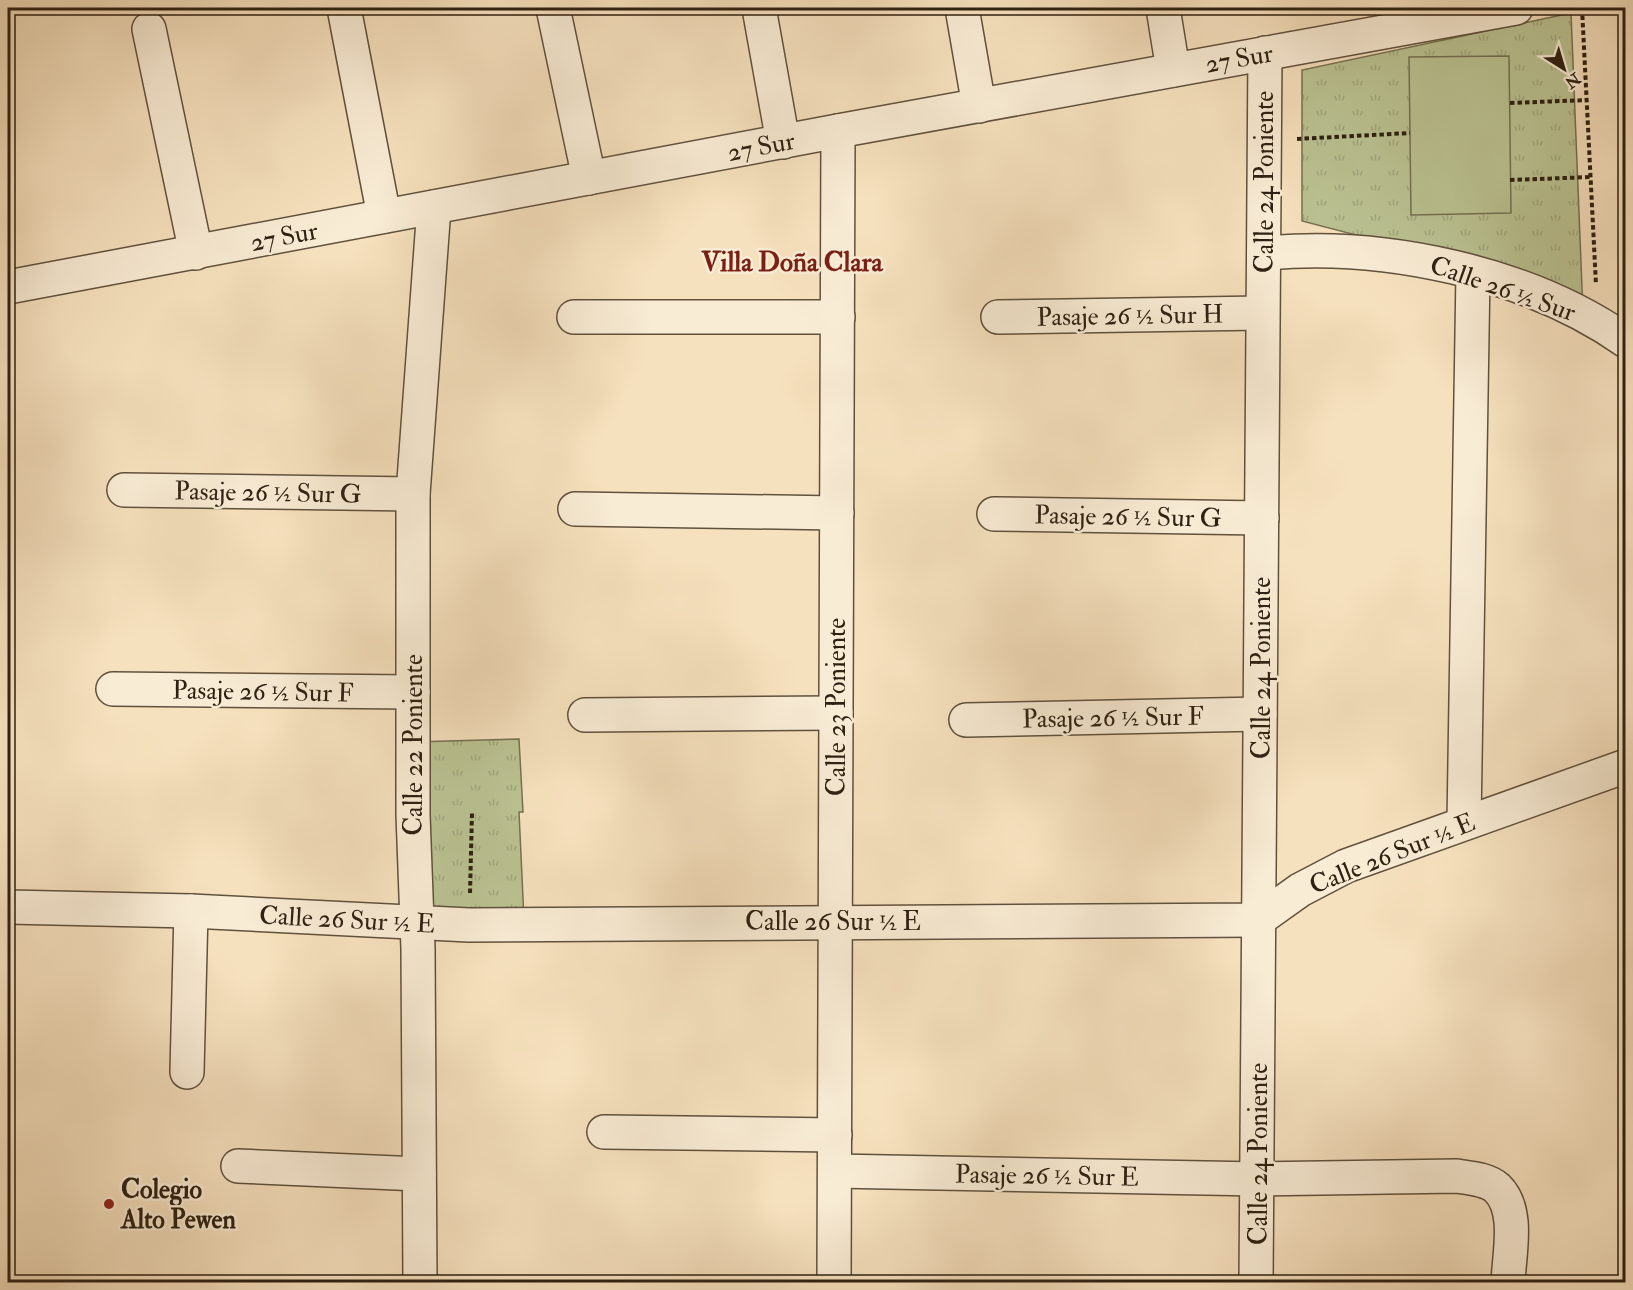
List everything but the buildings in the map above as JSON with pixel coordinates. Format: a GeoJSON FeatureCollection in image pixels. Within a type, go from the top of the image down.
{"type":"FeatureCollection","features":[{"type":"Feature","properties":{"kind":"street"},"geometry":{"type":"LineString","coordinates":[[344,8],[384,216]]}},
{"type":"Feature","properties":{"kind":"street"},"geometry":{"type":"LineString","coordinates":[[553,8],[589,178]]}},
{"type":"Feature","properties":{"kind":"street"},"geometry":{"type":"LineString","coordinates":[[759,8],[783,142]]}},
{"type":"Feature","properties":{"kind":"street"},"geometry":{"type":"LineString","coordinates":[[962,8],[979,106]]}},
{"type":"Feature","properties":{"kind":"street"},"geometry":{"type":"LineString","coordinates":[[1163,8],[1173,70]]}},
{"type":"Feature","properties":{"kind":"street","name":"27 Sur"},"geometry":{"type":"LineString","coordinates":[[8,287],[1265,53],[1365,21],[1516,8]]}},
{"type":"Feature","properties":{"kind":"street"},"geometry":{"type":"LineString","coordinates":[[149,29],[196,253]]}},
{"type":"Feature","properties":{"kind":"street","name":"Calle 24 Poniente"},"geometry":{"type":"LineString","coordinates":[[1256,1282],[1262,313],[1266,253],[1265,53]]}},
{"type":"Feature","properties":{"kind":"street","name":"Calle 23 Poniente"},"geometry":{"type":"LineString","coordinates":[[834,1282],[838,131]]}},
{"type":"Feature","properties":{"kind":"street","name":"Calle 22 Poniente"},"geometry":{"type":"LineString","coordinates":[[420,1282],[417,924],[413,826],[413,494],[434,207]]}},
{"type":"Feature","properties":{"kind":"street","name":"Calle 26 ½ Sur"},"geometry":{"type":"LineString","coordinates":[[1266,253],[1310,249],[1376,253],[1428,260],[1534,294],[1597,321],[1626,341]]}},
{"type":"Feature","properties":{"kind":"street"},"geometry":{"type":"LineString","coordinates":[[1464,822],[1473,273]]}},
{"type":"Feature","properties":{"kind":"street","name":"Pasaje 26 ½ Sur H"},"geometry":{"type":"LineString","coordinates":[[998,317],[1262,313]]}},
{"type":"Feature","properties":{"kind":"street"},"geometry":{"type":"LineString","coordinates":[[574,317],[838,317]]}},
{"type":"Feature","properties":{"kind":"street","name":"Pasaje 26 ½ Sur G"},"geometry":{"type":"LineString","coordinates":[[124,490],[413,494]]}},
{"type":"Feature","properties":{"kind":"street"},"geometry":{"type":"LineString","coordinates":[[575,509],[837,513]]}},
{"type":"Feature","properties":{"kind":"street","name":"Pasaje 26 ½ Sur G"},"geometry":{"type":"LineString","coordinates":[[994,514],[1262,518]]}},
{"type":"Feature","properties":{"kind":"street","name":"Pasaje 26 ½ Sur F"},"geometry":{"type":"LineString","coordinates":[[113,689],[413,692]]}},
{"type":"Feature","properties":{"kind":"street"},"geometry":{"type":"LineString","coordinates":[[585,715],[836,712]]}},
{"type":"Feature","properties":{"kind":"street","name":"Pasaje 26 ½ Sur F"},"geometry":{"type":"LineString","coordinates":[[966,720],[1260,714]]}},
{"type":"Feature","properties":{"kind":"street","name":"Calle 26 Sur ½ E"},"geometry":{"type":"LineString","coordinates":[[8,907],[191,911],[469,925],[1258,920],[1300,890],[1346,866],[1626,766]]}},
{"type":"Feature","properties":{"kind":"street"},"geometry":{"type":"LineString","coordinates":[[187,1072],[191,911]]}},
{"type":"Feature","properties":{"kind":"street"},"geometry":{"type":"LineString","coordinates":[[604,1132],[835,1136]]}},
{"type":"Feature","properties":{"kind":"street"},"geometry":{"type":"LineString","coordinates":[[238,1166],[419,1174]]}},
{"type":"Feature","properties":{"kind":"street","name":"Pasaje 26 ½ Sur E"},"geometry":{"type":"LineString","coordinates":[[835,1171],[1258,1179],[1457,1176],[1488,1183],[1496,1187],[1506,1200],[1511,1218],[1508,1282]]}},
{"type":"Feature","properties":{"kind":"path"},"geometry":{"type":"LineString","coordinates":[[1582,8],[1592,177],[1597,321]]}},
{"type":"Feature","properties":{"kind":"path"},"geometry":{"type":"LineString","coordinates":[[1510,104],[1588,100]]}},
{"type":"Feature","properties":{"kind":"path"},"geometry":{"type":"LineString","coordinates":[[1265,141],[1410,133]]}},
{"type":"Feature","properties":{"kind":"path"},"geometry":{"type":"LineString","coordinates":[[1510,180],[1592,177]]}},
{"type":"Feature","properties":{"kind":"path"},"geometry":{"type":"LineString","coordinates":[[469,925],[472,813]]}},
{"type":"Feature","properties":{"kind":"green space"},"geometry":{"type":"Polygon","coordinates":[[[1571,13],[1583,313],[1452,260],[1302,221],[1302,70],[1571,13]]]}},
{"type":"Feature","properties":{"kind":"green space"},"geometry":{"type":"Polygon","coordinates":[[[1509,56],[1511,213],[1411,215],[1409,57],[1509,56]]]}},
{"type":"Feature","properties":{"kind":"green space"},"geometry":{"type":"Polygon","coordinates":[[[519,739],[523,812],[519,812],[524,920],[421,921],[413,742],[519,739]]]}},
{"type":"Feature","properties":{"kind":"place","name":"Colegio Alto Pewen"},"geometry":{"type":"Point","coordinates":[109,1204]}},
{"type":"Feature","properties":{"kind":"district","name":"Villa Doña Clara"},"geometry":{"type":"Point","coordinates":[792,262]}}]}
